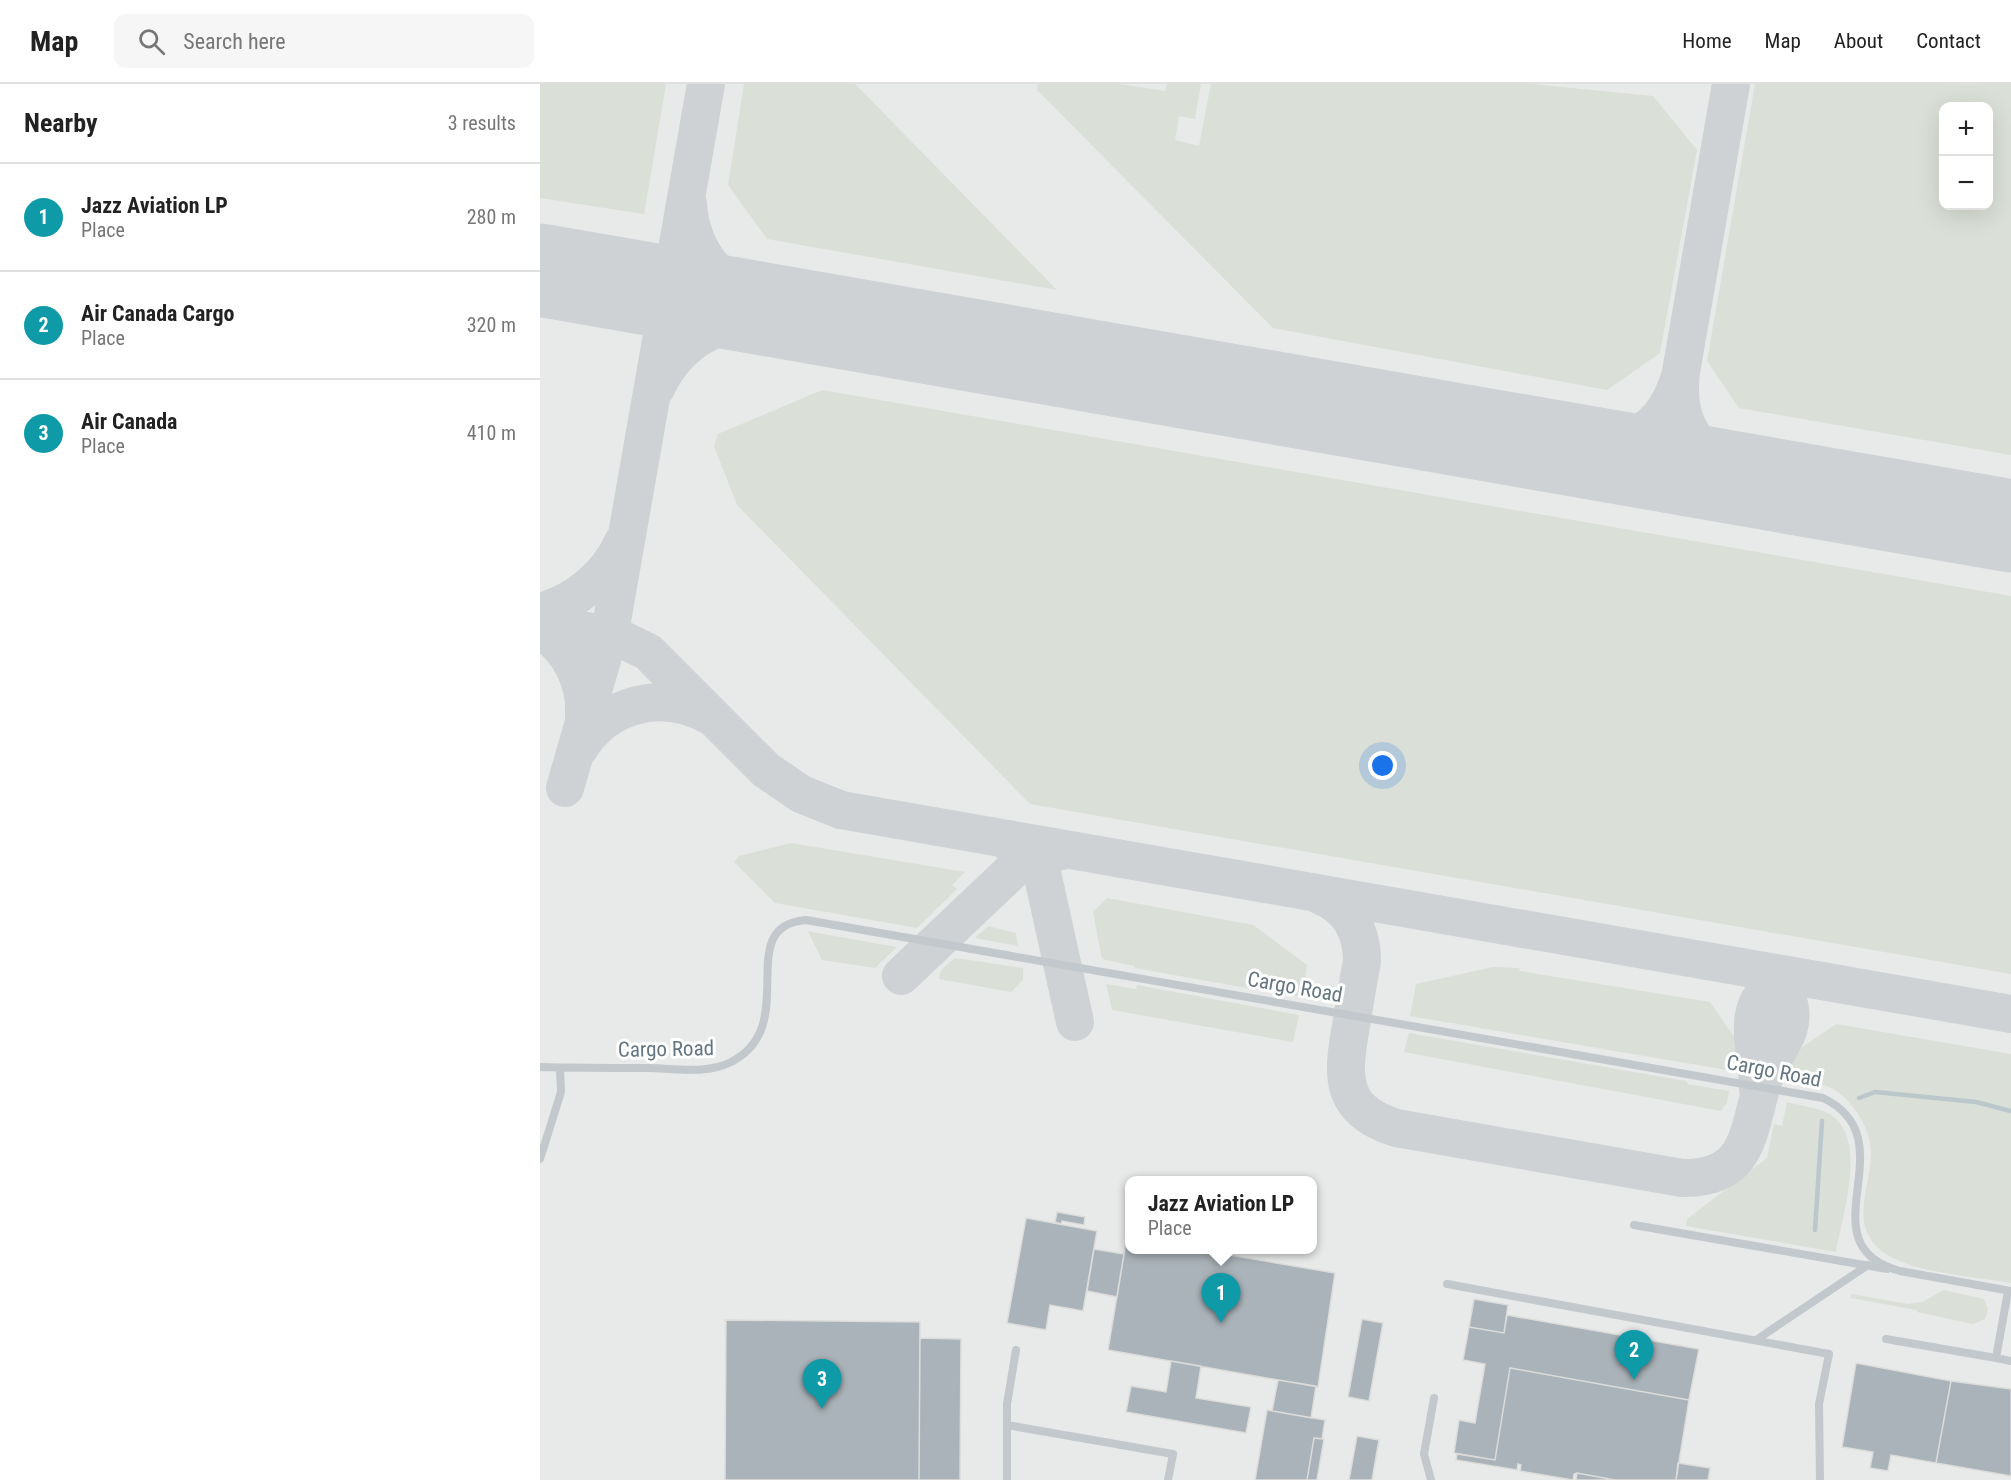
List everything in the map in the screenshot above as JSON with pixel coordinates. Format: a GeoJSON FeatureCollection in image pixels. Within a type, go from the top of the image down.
{"type":"FeatureCollection","features":[{"type":"Feature","properties":{"kind":"lane","name":"Cargo Road"},"geometry":{"type":"LineString","coordinates":[[540,1067],[708,1069],[736,1060],[753,1044],[765,1023],[768,1006],[768,953],[772,939],[788,924],[806,920],[1823,1098],[1844,1112],[1860,1139],[1862,1159],[1853,1214],[1857,1234],[1876,1260],[1900,1271],[2010,1291]]}},
{"type":"Feature","properties":{"kind":"lane"},"geometry":{"type":"LineString","coordinates":[[540,1159],[561,1092],[560,1068]]}},
{"type":"Feature","properties":{"kind":"lane"},"geometry":{"type":"LineString","coordinates":[[1634,1225],[1900,1271]]}},
{"type":"Feature","properties":{"kind":"lane"},"geometry":{"type":"LineString","coordinates":[[1756,1340],[1868,1265]]}},
{"type":"Feature","properties":{"kind":"lane"},"geometry":{"type":"LineString","coordinates":[[1447,1284],[1829,1354],[1819,1404],[1820,1480]]}},
{"type":"Feature","properties":{"kind":"lane"},"geometry":{"type":"LineString","coordinates":[[1996,1358],[2010,1291]]}},
{"type":"Feature","properties":{"kind":"lane"},"geometry":{"type":"LineString","coordinates":[[1886,1339],[2011,1361]]}},
{"type":"Feature","properties":{"kind":"lane"},"geometry":{"type":"LineString","coordinates":[[1007,1480],[1007,1425],[1016,1350]]}},
{"type":"Feature","properties":{"kind":"lane"},"geometry":{"type":"LineString","coordinates":[[1431,1480],[1424,1454],[1434,1398]]}},
{"type":"Feature","properties":{"kind":"lane"},"geometry":{"type":"LineString","coordinates":[[1007,1425],[1173,1454],[1168,1480]]}},
{"type":"Feature","properties":{"kind":"shaded area"},"geometry":{"type":"Polygon","coordinates":[[[540,84],[2011,84],[2011,1480],[540,1480],[540,84]]]}},
{"type":"Feature","properties":{"kind":"shaded area"},"geometry":{"type":"Polygon","coordinates":[[[540,84],[666,84],[644,214],[540,198],[540,84]]]}},
{"type":"Feature","properties":{"kind":"shaded area"},"geometry":{"type":"Polygon","coordinates":[[[744,84],[855,84],[1057,290],[767,239],[728,185],[744,84]]]}},
{"type":"Feature","properties":{"kind":"shaded area"},"geometry":{"type":"Polygon","coordinates":[[[1038,84],[1119,84],[1165,91],[1167,84],[1201,84],[1195,119],[1179,116],[1175,140],[1199,146],[1211,84],[1531,84],[1653,96],[1697,150],[1660,353],[1607,390],[1273,328],[1037,90],[1038,84]]]}},
{"type":"Feature","properties":{"kind":"shaded area"},"geometry":{"type":"Polygon","coordinates":[[[1755,84],[2011,84],[2011,455],[1739,408],[1707,361],[1755,84]]]}},
{"type":"Feature","properties":{"kind":"shaded area"},"geometry":{"type":"Polygon","coordinates":[[[822,390],[2011,596],[2011,974],[1030,804],[737,505],[714,446],[718,434],[822,390]]]}},
{"type":"Feature","properties":{"kind":"shaded area"},"geometry":{"type":"Polygon","coordinates":[[[791,843],[965,872],[952,885],[957,889],[917,928],[775,903],[734,862],[739,856],[791,843]]]}},
{"type":"Feature","properties":{"kind":"shaded area"},"geometry":{"type":"Polygon","coordinates":[[[1107,898],[1253,925],[1307,965],[1303,996],[1291,996],[1135,968],[1102,959],[1093,912],[1107,898]]]}},
{"type":"Feature","properties":{"kind":"shaded area"},"geometry":{"type":"Polygon","coordinates":[[[988,926],[1016,933],[1018,946],[975,938],[988,926]]]}},
{"type":"Feature","properties":{"kind":"shaded area"},"geometry":{"type":"Polygon","coordinates":[[[808,931],[897,947],[875,968],[822,960],[808,931]]]}},
{"type":"Feature","properties":{"kind":"shaded area"},"geometry":{"type":"Polygon","coordinates":[[[955,958],[1023,968],[1023,980],[1011,992],[939,979],[941,970],[955,958]]]}},
{"type":"Feature","properties":{"kind":"shaded area"},"geometry":{"type":"Polygon","coordinates":[[[1493,967],[1519,968],[1520,971],[1710,1002],[1737,1041],[1733,1071],[1410,1016],[1416,984],[1493,967]]]}},
{"type":"Feature","properties":{"kind":"shaded area"},"geometry":{"type":"Polygon","coordinates":[[[1106,984],[1136,989],[1137,985],[1299,1015],[1293,1042],[1112,1010],[1106,984]]]}},
{"type":"Feature","properties":{"kind":"shaded area"},"geometry":{"type":"Polygon","coordinates":[[[1836,1024],[2011,1054],[2011,1283],[1920,1268],[1888,1255],[1876,1246],[1869,1236],[1863,1213],[1871,1154],[1864,1124],[1845,1098],[1829,1087],[1788,1078],[1795,1052],[1836,1024]]]}},
{"type":"Feature","properties":{"kind":"shaded area"},"geometry":{"type":"Polygon","coordinates":[[[1409,1033],[1686,1081],[1688,1084],[1729,1091],[1727,1103],[1721,1111],[1404,1052],[1409,1033]]]}},
{"type":"Feature","properties":{"kind":"shaded area"},"geometry":{"type":"Polygon","coordinates":[[[1787,1102],[1825,1112],[1835,1118],[1844,1130],[1849,1145],[1851,1163],[1849,1182],[1836,1252],[1686,1226],[1687,1219],[1767,1158],[1774,1124],[1782,1126],[1787,1102]]]}},
{"type":"Feature","properties":{"kind":"shaded area"},"geometry":{"type":"Polygon","coordinates":[[[1944,1290],[1984,1299],[1988,1309],[1985,1319],[1973,1324],[1917,1312],[1917,1310],[1851,1298],[1851,1294],[1908,1304],[1922,1302],[1944,1290]]]}},
{"type":"Feature","properties":{"kind":"building"},"geometry":{"type":"Polygon","coordinates":[[[1057,1212],[1085,1217],[1084,1225],[1055,1222],[1057,1212]]]}},
{"type":"Feature","properties":{"kind":"building"},"geometry":{"type":"Polygon","coordinates":[[[1026,1218],[1097,1231],[1083,1311],[1050,1305],[1046,1330],[1007,1323],[1026,1218]]]}},
{"type":"Feature","properties":{"kind":"building"},"geometry":{"type":"Polygon","coordinates":[[[1125,1248],[1125,1254],[1223,1254],[1335,1273],[1318,1387],[1108,1350],[1125,1248]]]}},
{"type":"Feature","properties":{"kind":"building"},"geometry":{"type":"Polygon","coordinates":[[[1094,1249],[1124,1254],[1117,1297],[1087,1291],[1094,1249]]]}},
{"type":"Feature","properties":{"kind":"building"},"geometry":{"type":"Polygon","coordinates":[[[1474,1299],[1508,1305],[1504,1333],[1469,1327],[1474,1299]]]}},
{"type":"Feature","properties":{"kind":"building"},"geometry":{"type":"Polygon","coordinates":[[[1507,1315],[1699,1349],[1689,1400],[1510,1368],[1495,1460],[1454,1453],[1459,1420],[1475,1423],[1485,1364],[1463,1360],[1469,1327],[1504,1333],[1507,1315]]]}},
{"type":"Feature","properties":{"kind":"building"},"geometry":{"type":"Polygon","coordinates":[[[1362,1319],[1383,1323],[1369,1401],[1348,1397],[1362,1319]]]}},
{"type":"Feature","properties":{"kind":"building"},"geometry":{"type":"Polygon","coordinates":[[[726,1320],[920,1322],[919,1480],[725,1480],[726,1320]]]}},
{"type":"Feature","properties":{"kind":"building"},"geometry":{"type":"Polygon","coordinates":[[[920,1338],[961,1339],[960,1480],[919,1480],[920,1338]]]}},
{"type":"Feature","properties":{"kind":"building"},"geometry":{"type":"Polygon","coordinates":[[[1171,1361],[1201,1366],[1196,1398],[1251,1407],[1246,1433],[1126,1412],[1131,1386],[1166,1392],[1171,1361]]]}},
{"type":"Feature","properties":{"kind":"building"},"geometry":{"type":"Polygon","coordinates":[[[1856,1363],[1951,1381],[1936,1463],[1891,1455],[1888,1471],[1870,1468],[1873,1452],[1842,1447],[1856,1363]]]}},
{"type":"Feature","properties":{"kind":"building"},"geometry":{"type":"Polygon","coordinates":[[[1510,1368],[1689,1400],[1676,1480],[1615,1480],[1577,1473],[1574,1474],[1573,1480],[1520,1471],[1521,1465],[1518,1464],[1517,1470],[1456,1460],[1457,1454],[1495,1460],[1510,1368]]]}},
{"type":"Feature","properties":{"kind":"building"},"geometry":{"type":"Polygon","coordinates":[[[1278,1380],[1316,1386],[1311,1418],[1272,1411],[1278,1380]]]}},
{"type":"Feature","properties":{"kind":"building"},"geometry":{"type":"Polygon","coordinates":[[[1951,1381],[2011,1389],[2011,1476],[1936,1463],[1951,1381]]]}},
{"type":"Feature","properties":{"kind":"building"},"geometry":{"type":"Polygon","coordinates":[[[1267,1410],[1325,1420],[1322,1439],[1314,1438],[1307,1480],[1255,1480],[1267,1410]]]}},
{"type":"Feature","properties":{"kind":"building"},"geometry":{"type":"Polygon","coordinates":[[[1357,1436],[1379,1440],[1372,1480],[1349,1480],[1357,1436]]]}},
{"type":"Feature","properties":{"kind":"building"},"geometry":{"type":"Polygon","coordinates":[[[1314,1438],[1324,1439],[1317,1480],[1307,1480],[1314,1438]]]}},
{"type":"Feature","properties":{"kind":"building"},"geometry":{"type":"Polygon","coordinates":[[[1678,1463],[1710,1468],[1708,1480],[1676,1480],[1678,1463]]]}},
{"type":"Feature","properties":{"kind":"building"},"geometry":{"type":"Polygon","coordinates":[[[1577,1473],[1615,1480],[1576,1480],[1577,1473]]]}},
{"type":"Feature","properties":{"kind":"waterway"},"geometry":{"type":"LineString","coordinates":[[1859,1098],[1875,1092],[1976,1102],[2011,1111]]}},
{"type":"Feature","properties":{"kind":"waterway"},"geometry":{"type":"LineString","coordinates":[[1815,1230],[1822,1121]]}},
{"type":"Feature","properties":{"kind":"taxiway"},"geometry":{"type":"LineString","coordinates":[[565,788],[610,632],[706,84]]}},
{"type":"Feature","properties":{"kind":"taxiway"},"geometry":{"type":"LineString","coordinates":[[1731,84],[1681,372],[1680,398],[1685,420],[1694,438],[1707,452],[1743,473],[1787,487]]}},
{"type":"Feature","properties":{"kind":"taxiway"},"geometry":{"type":"LineString","coordinates":[[688,204],[691,225],[698,244],[707,260],[719,274],[751,296],[789,311]]}},
{"type":"Feature","properties":{"kind":"taxiway"},"geometry":{"type":"LineString","coordinates":[[656,388],[668,366],[683,349],[700,337],[739,322],[760,318],[806,316]]}},
{"type":"Feature","properties":{"kind":"taxiway"},"geometry":{"type":"LineString","coordinates":[[1545,445],[1591,446],[1630,438],[1646,429],[1660,416],[1672,398],[1681,373]]}},
{"type":"Feature","properties":{"kind":"taxiway"},"geometry":{"type":"LineString","coordinates":[[540,612],[566,602],[589,586],[609,566],[623,542]]}},
{"type":"Feature","properties":{"kind":"taxiway"},"geometry":{"type":"LineString","coordinates":[[540,623],[615,636],[648,652],[766,770],[801,794],[841,810],[2011,1014]]}},
{"type":"Feature","properties":{"kind":"taxiway"},"geometry":{"type":"LineString","coordinates":[[540,630],[559,646],[574,666],[582,690],[584,715]]}},
{"type":"Feature","properties":{"kind":"taxiway"},"geometry":{"type":"LineString","coordinates":[[578,750],[604,721],[619,711],[637,705],[655,702],[673,703],[710,716]]}},
{"type":"Feature","properties":{"kind":"taxiway"},"geometry":{"type":"LineString","coordinates":[[1010,844],[1032,860],[1043,877],[1075,1022]]}},
{"type":"Feature","properties":{"kind":"taxiway"},"geometry":{"type":"LineString","coordinates":[[901,976],[1016,867],[1033,857],[1062,851]]}},
{"type":"Feature","properties":{"kind":"taxiway"},"geometry":{"type":"LineString","coordinates":[[1319,895],[1345,913],[1356,929],[1359,939],[1362,961],[1348,1044],[1346,1076],[1354,1101],[1364,1112],[1396,1128],[1682,1178],[1706,1176],[1723,1170],[1735,1159],[1750,1131],[1765,1076],[1788,1031],[1790,1011],[1784,993],[1772,979],[1754,970]]}},
{"type":"Feature","properties":{"kind":"taxiway"},"geometry":{"type":"LineString","coordinates":[[1758,1089],[1753,1035],[1756,1009],[1761,997],[1771,987],[1786,980],[1802,978]]}},
{"type":"Feature","properties":{"kind":"runway"},"geometry":{"type":"LineString","coordinates":[[540,270],[2011,526]]}},
{"type":"Feature","properties":{"kind":"place","name":"Jazz Aviation LP"},"geometry":{"type":"Point","coordinates":[1221,1323]}},
{"type":"Feature","properties":{"kind":"place","name":"Air Canada Cargo"},"geometry":{"type":"Point","coordinates":[1634,1380]}},
{"type":"Feature","properties":{"kind":"place","name":"Air Canada"},"geometry":{"type":"Point","coordinates":[822,1409]}}]}
